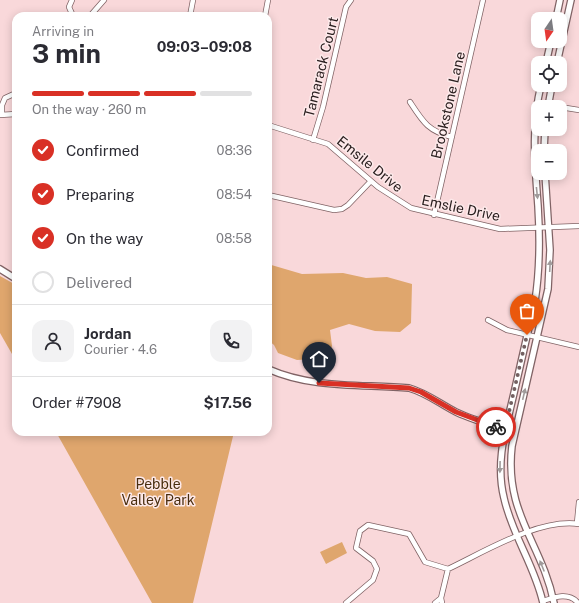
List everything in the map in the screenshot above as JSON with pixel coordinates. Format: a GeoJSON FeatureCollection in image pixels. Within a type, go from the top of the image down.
{"type":"FeatureCollection","features":[{"type":"Feature","properties":{"kind":"street"},"geometry":{"type":"LineString","coordinates":[[72,0],[69,7],[72,12]]}},
{"type":"Feature","properties":{"kind":"street"},"geometry":{"type":"LineString","coordinates":[[94,12],[104,0]]}},
{"type":"Feature","properties":{"kind":"street"},"geometry":{"type":"LineString","coordinates":[[191,12],[193,0]]}},
{"type":"Feature","properties":{"kind":"street"},"geometry":{"type":"LineString","coordinates":[[266,12],[268,0]]}},
{"type":"Feature","properties":{"kind":"street","name":"Tamarack Court"},"geometry":{"type":"LineString","coordinates":[[313,140],[323,107],[346,8],[351,0]]}},
{"type":"Feature","properties":{"kind":"street","name":"Brookstone Lane"},"geometry":{"type":"LineString","coordinates":[[434,215],[483,0]]}},
{"type":"Feature","properties":{"kind":"street"},"geometry":{"type":"LineString","coordinates":[[557,12],[560,0]]}},
{"type":"Feature","properties":{"kind":"street"},"geometry":{"type":"LineString","coordinates":[[559,56],[571,0]]}},
{"type":"Feature","properties":{"kind":"street"},"geometry":{"type":"LineString","coordinates":[[12,95],[5,98],[2,105],[1,115],[12,114]]}},
{"type":"Feature","properties":{"kind":"street"},"geometry":{"type":"LineString","coordinates":[[410,102],[429,127],[438,133],[452,136]]}},
{"type":"Feature","properties":{"kind":"street"},"geometry":{"type":"LineString","coordinates":[[567,108],[579,110]]}},
{"type":"Feature","properties":{"kind":"street","name":"Emsile Drive"},"geometry":{"type":"LineString","coordinates":[[272,126],[328,144],[399,202],[411,208]]}},
{"type":"Feature","properties":{"kind":"street"},"geometry":{"type":"LineString","coordinates":[[535,136],[534,148],[539,227],[538,278],[527,335],[505,429],[500,466],[500,480],[506,506],[517,537],[535,575],[543,602],[570,597],[578,603]]}},
{"type":"Feature","properties":{"kind":"street"},"geometry":{"type":"LineString","coordinates":[[546,180],[550,250],[548,282],[537,338],[515,432],[510,462],[511,485],[518,513],[542,565],[553,600]]}},
{"type":"Feature","properties":{"kind":"street"},"geometry":{"type":"LineString","coordinates":[[272,196],[334,210],[342,209],[372,181]]}},
{"type":"Feature","properties":{"kind":"street","name":"Emslie Drive"},"geometry":{"type":"LineString","coordinates":[[411,208],[434,215],[500,229],[579,226]]}},
{"type":"Feature","properties":{"kind":"street"},"geometry":{"type":"LineString","coordinates":[[0,269],[12,276]]}},
{"type":"Feature","properties":{"kind":"street"},"geometry":{"type":"LineString","coordinates":[[488,320],[501,328],[579,348]]}},
{"type":"Feature","properties":{"kind":"street"},"geometry":{"type":"LineString","coordinates":[[272,370],[287,376],[313,382],[378,386],[418,391],[456,412],[515,432]]}},
{"type":"Feature","properties":{"kind":"street"},"geometry":{"type":"LineString","coordinates":[[346,603],[373,580],[377,569],[373,561],[356,548],[360,531],[368,525],[409,534],[425,562],[448,569],[527,533],[553,524],[578,523],[579,502]]}},
{"type":"Feature","properties":{"kind":"street"},"geometry":{"type":"LineString","coordinates":[[435,603],[442,600],[448,569]]}},
{"type":"Feature","properties":{"kind":"green space"},"geometry":{"type":"Polygon","coordinates":[[[272,265],[302,274],[343,273],[366,278],[387,277],[412,284],[411,323],[400,332],[375,331],[349,324],[330,330],[332,346],[329,358],[297,360],[278,353],[272,343],[272,265]]]}},
{"type":"Feature","properties":{"kind":"green space"},"geometry":{"type":"Polygon","coordinates":[[[0,276],[12,283],[12,354],[0,333],[0,276]]]}},
{"type":"Feature","properties":{"kind":"green space","name":"Pebble Valley Park"},"geometry":{"type":"Polygon","coordinates":[[[58,436],[233,436],[193,603],[152,603],[58,436]]]}},
{"type":"Feature","properties":{"kind":"green space"},"geometry":{"type":"Polygon","coordinates":[[[342,542],[347,553],[326,564],[320,552],[342,542]]]}},
{"type":"Feature","properties":{"kind":"way so far"},"geometry":{"type":"LineString","coordinates":[[496,427],[505,429],[527,335]]}},
{"type":"Feature","properties":{"kind":"route"},"geometry":{"type":"LineString","coordinates":[[319,383],[409,388],[421,392],[456,412],[496,427]]}}]}
